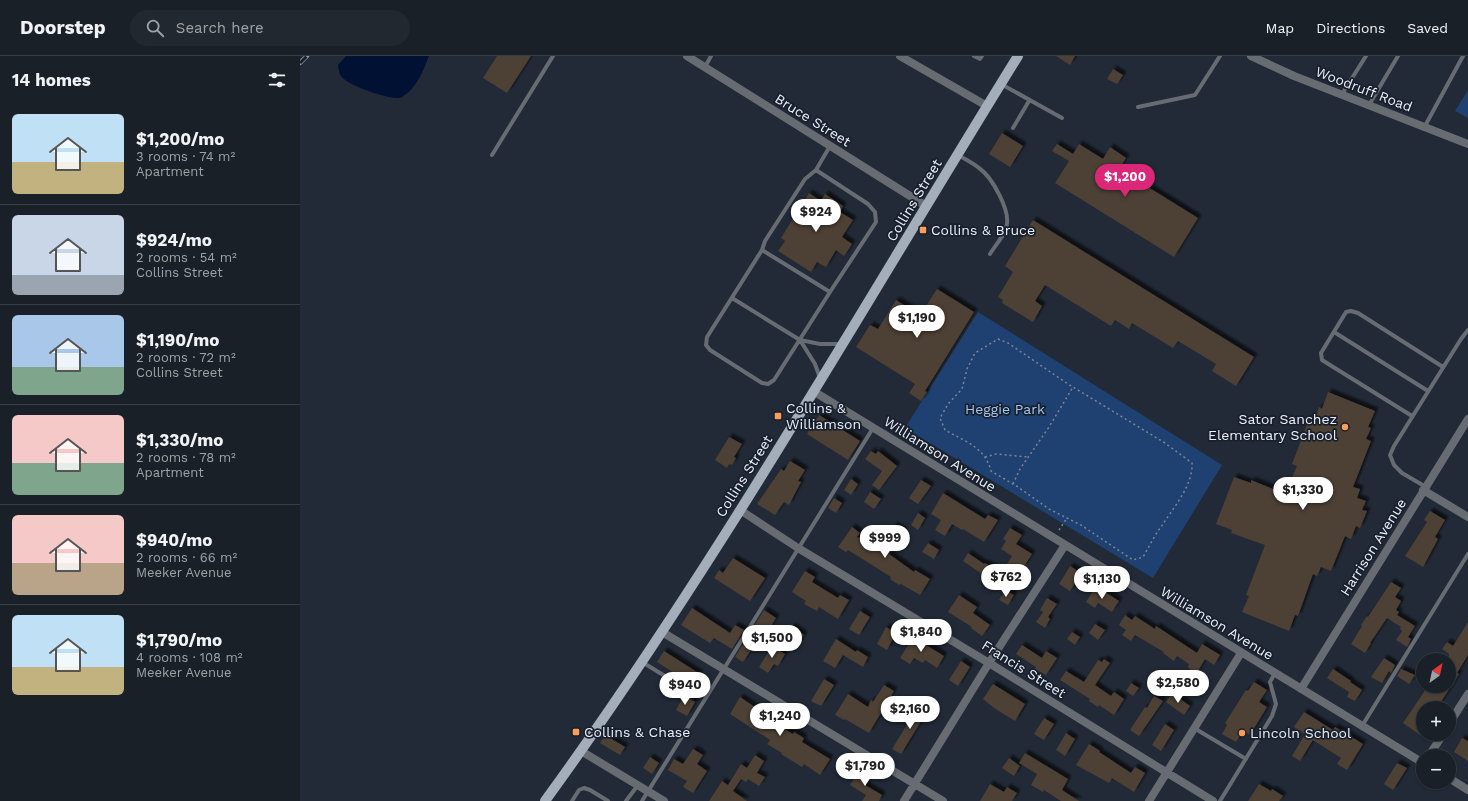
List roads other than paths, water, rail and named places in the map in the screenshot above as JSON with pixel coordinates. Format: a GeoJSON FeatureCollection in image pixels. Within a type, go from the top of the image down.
{"type":"FeatureCollection","features":[{"type":"Feature","properties":{"kind":"main road","name":"Collins Street"},"geometry":{"type":"LineString","coordinates":[[548,800],[662,632],[740,510],[1018,56]]}},
{"type":"Feature","properties":{"kind":"street","name":"Bruce Street"},"geometry":{"type":"LineString","coordinates":[[686,56],[926,206]]}},
{"type":"Feature","properties":{"kind":"street"},"geometry":{"type":"LineString","coordinates":[[900,56],[987,106]]}},
{"type":"Feature","properties":{"kind":"street","name":"Woodruff Road"},"geometry":{"type":"LineString","coordinates":[[1253,57],[1294,76],[1468,144]]}},
{"type":"Feature","properties":{"kind":"street","name":"Williamson Avenue"},"geometry":{"type":"LineString","coordinates":[[814,391],[1416,759]]}},
{"type":"Feature","properties":{"kind":"street","name":"Harrison Avenue"},"geometry":{"type":"LineString","coordinates":[[1301,689],[1468,419]]}},
{"type":"Feature","properties":{"kind":"street"},"geometry":{"type":"LineString","coordinates":[[1424,489],[1468,517]]}},
{"type":"Feature","properties":{"kind":"street","name":"Francis Street"},"geometry":{"type":"LineString","coordinates":[[740,510],[798,548],[989,663],[1213,801]]}},
{"type":"Feature","properties":{"kind":"street"},"geometry":{"type":"LineString","coordinates":[[904,801],[989,663],[1065,545]]}},
{"type":"Feature","properties":{"kind":"street"},"geometry":{"type":"LineString","coordinates":[[662,632],[943,801]]}},
{"type":"Feature","properties":{"kind":"street"},"geometry":{"type":"LineString","coordinates":[[1149,801],[1242,653]]}},
{"type":"Feature","properties":{"kind":"street"},"geometry":{"type":"LineString","coordinates":[[1456,713],[1468,694]]}},
{"type":"Feature","properties":{"kind":"street"},"geometry":{"type":"LineString","coordinates":[[582,751],[664,801]]}},
{"type":"Feature","properties":{"kind":"street"},"geometry":{"type":"LineString","coordinates":[[1456,782],[1468,790]]}},
{"type":"Feature","properties":{"kind":"lane"},"geometry":{"type":"LineString","coordinates":[[492,155],[553,56]]}},
{"type":"Feature","properties":{"kind":"lane"},"geometry":{"type":"LineString","coordinates":[[704,67],[711,56]]}},
{"type":"Feature","properties":{"kind":"lane"},"geometry":{"type":"LineString","coordinates":[[974,56],[980,60],[982,56]]}},
{"type":"Feature","properties":{"kind":"lane"},"geometry":{"type":"LineString","coordinates":[[1138,107],[1195,95],[1220,56]]}},
{"type":"Feature","properties":{"kind":"lane"},"geometry":{"type":"LineString","coordinates":[[1342,94],[1366,56]]}},
{"type":"Feature","properties":{"kind":"lane"},"geometry":{"type":"LineString","coordinates":[[1369,105],[1398,56]]}},
{"type":"Feature","properties":{"kind":"lane"},"geometry":{"type":"LineString","coordinates":[[1424,126],[1463,56]]}},
{"type":"Feature","properties":{"kind":"lane"},"geometry":{"type":"LineString","coordinates":[[1000,84],[1062,118]]}},
{"type":"Feature","properties":{"kind":"lane"},"geometry":{"type":"LineString","coordinates":[[1013,128],[1029,100]]}},
{"type":"Feature","properties":{"kind":"lane"},"geometry":{"type":"LineString","coordinates":[[816,170],[868,204],[875,212],[876,222],[774,380],[768,384],[762,383],[710,350],[706,345],[707,337],[762,250],[765,241],[805,179],[816,170],[830,146]]}},
{"type":"Feature","properties":{"kind":"lane"},"geometry":{"type":"LineString","coordinates":[[958,155],[980,168],[990,180],[1002,200],[1008,218],[1007,227],[990,254]]}},
{"type":"Feature","properties":{"kind":"lane"},"geometry":{"type":"LineString","coordinates":[[762,250],[830,292]]}},
{"type":"Feature","properties":{"kind":"lane"},"geometry":{"type":"LineString","coordinates":[[732,298],[800,340],[820,344],[843,344]]}},
{"type":"Feature","properties":{"kind":"lane"},"geometry":{"type":"LineString","coordinates":[[1412,416],[1322,360],[1321,353],[1346,312],[1351,311],[1358,313],[1443,367]]}},
{"type":"Feature","properties":{"kind":"lane"},"geometry":{"type":"LineString","coordinates":[[1424,489],[1402,473],[1394,464],[1390,455],[1412,416],[1468,330]]}},
{"type":"Feature","properties":{"kind":"lane"},"geometry":{"type":"LineString","coordinates":[[1334,332],[1428,391]]}},
{"type":"Feature","properties":{"kind":"lane"},"geometry":{"type":"LineString","coordinates":[[800,340],[815,364],[820,380]]}},
{"type":"Feature","properties":{"kind":"lane"},"geometry":{"type":"LineString","coordinates":[[642,801],[873,428]]}},
{"type":"Feature","properties":{"kind":"lane"},"geometry":{"type":"LineString","coordinates":[[1362,726],[1468,554]]}},
{"type":"Feature","properties":{"kind":"lane"},"geometry":{"type":"LineString","coordinates":[[642,662],[678,684],[695,689],[707,696]]}},
{"type":"Feature","properties":{"kind":"lane"},"geometry":{"type":"LineString","coordinates":[[1220,801],[1272,716],[1276,704],[1270,682],[1274,673]]}},
{"type":"Feature","properties":{"kind":"lane"},"geometry":{"type":"LineString","coordinates":[[1194,728],[1246,759]]}},
{"type":"Feature","properties":{"kind":"lane"},"geometry":{"type":"LineString","coordinates":[[626,801],[638,785]]}},
{"type":"Feature","properties":{"kind":"lane"},"geometry":{"type":"LineString","coordinates":[[572,801],[579,790],[584,788],[608,801]]}},
{"type":"Feature","properties":{"kind":"railway"},"geometry":{"type":"LineString","coordinates":[[300,63],[307,56]]}},
{"type":"Feature","properties":{"kind":"place","name":"Collins & Bruce"},"geometry":{"type":"Point","coordinates":[923,230]}},
{"type":"Feature","properties":{"kind":"place","name":"Collins & Williamson"},"geometry":{"type":"Point","coordinates":[778,416]}},
{"type":"Feature","properties":{"kind":"place","name":"Sator Sanchez Elementary School"},"geometry":{"type":"Point","coordinates":[1345,427]}},
{"type":"Feature","properties":{"kind":"place","name":"Collins & Chase"},"geometry":{"type":"Point","coordinates":[576,732]}},
{"type":"Feature","properties":{"kind":"place","name":"Lincoln School"},"geometry":{"type":"Point","coordinates":[1242,733]}},
{"type":"Feature","properties":{"kind":"park label","name":"Heggie Park"},"geometry":{"type":"Point","coordinates":[1005,409]}}]}
